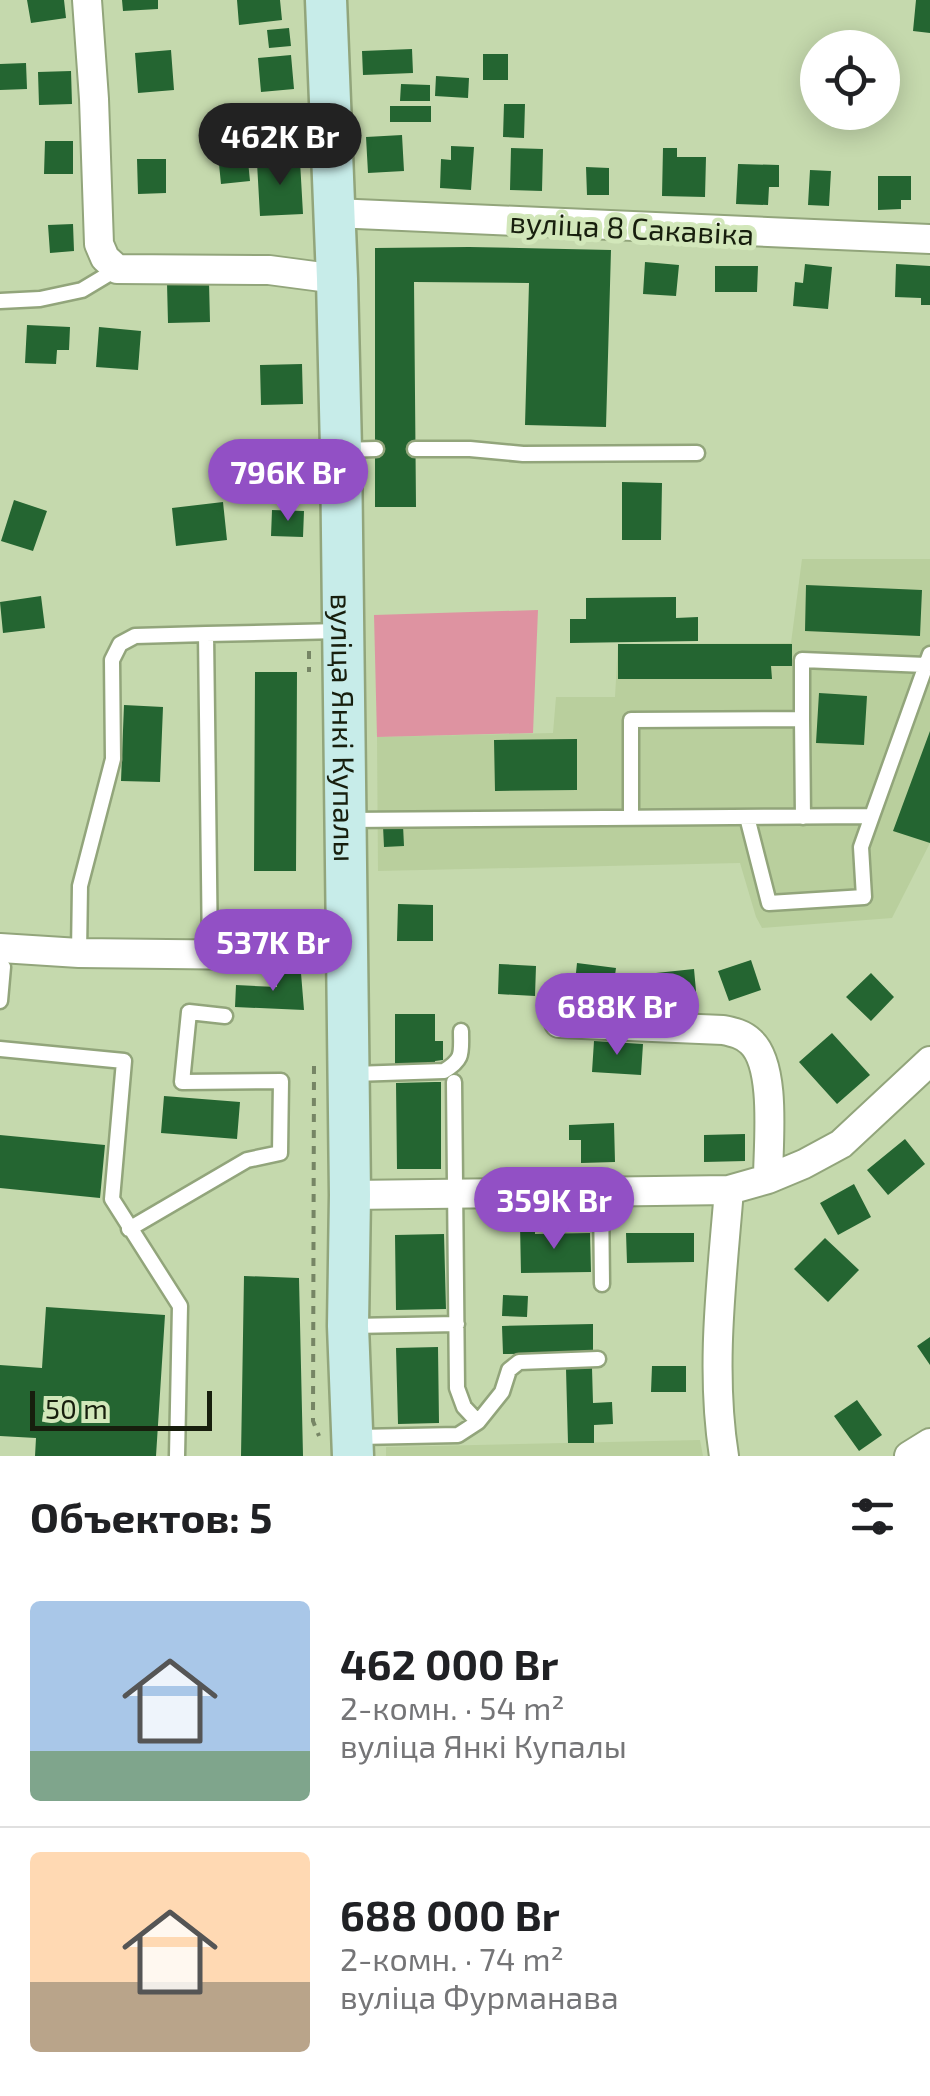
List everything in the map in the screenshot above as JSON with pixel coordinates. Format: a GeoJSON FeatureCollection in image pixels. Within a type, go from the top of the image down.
{"type":"FeatureCollection","features":[{"type":"Feature","properties":{"kind":"street"},"geometry":{"type":"LineString","coordinates":[[87,0],[100,244],[105,258],[118,269],[269,270],[337,279]]}},
{"type":"Feature","properties":{"kind":"street","name":"вуліца Янкі Купалы"},"geometry":{"type":"LineString","coordinates":[[326,0],[337,279],[359,450],[326,632],[346,820],[350,1195],[342,1444]]}},
{"type":"Feature","properties":{"kind":"street","name":"вуліца 8 Сакавіка"},"geometry":{"type":"LineString","coordinates":[[334,213],[930,239]]}},
{"type":"Feature","properties":{"kind":"street"},"geometry":{"type":"LineString","coordinates":[[2,958],[79,953],[348,956]]}},
{"type":"Feature","properties":{"kind":"street"},"geometry":{"type":"LineString","coordinates":[[559,1023],[723,1030],[752,1043],[761,1057],[768,1084],[768,1179]]}},
{"type":"Feature","properties":{"kind":"street"},"geometry":{"type":"LineString","coordinates":[[350,1195],[729,1190],[768,1179],[840,1144],[930,1061]]}},
{"type":"Feature","properties":{"kind":"street"},"geometry":{"type":"LineString","coordinates":[[724,1456],[718,1418],[719,1318],[729,1190]]}},
{"type":"Feature","properties":{"kind":"street"},"geometry":{"type":"LineString","coordinates":[[909,1456],[930,1442]]}},
{"type":"Feature","properties":{"kind":"lane"},"geometry":{"type":"LineString","coordinates":[[0,301],[40,299],[82,290],[118,269]]}},
{"type":"Feature","properties":{"kind":"lane"},"geometry":{"type":"LineString","coordinates":[[416,449],[470,448],[523,454],[697,453]]}},
{"type":"Feature","properties":{"kind":"lane"},"geometry":{"type":"LineString","coordinates":[[79,953],[80,886],[114,759],[112,660],[120,644],[135,636],[326,632]]}},
{"type":"Feature","properties":{"kind":"lane"},"geometry":{"type":"LineString","coordinates":[[206,634],[210,955]]}},
{"type":"Feature","properties":{"kind":"lane"},"geometry":{"type":"LineString","coordinates":[[746,817],[769,904],[864,897],[860,847],[928,659],[802,660],[802,817]]}},
{"type":"Feature","properties":{"kind":"lane"},"geometry":{"type":"LineString","coordinates":[[631,818],[631,720],[802,718]]}},
{"type":"Feature","properties":{"kind":"lane"},"geometry":{"type":"LineString","coordinates":[[346,820],[872,816]]}},
{"type":"Feature","properties":{"kind":"lane"},"geometry":{"type":"LineString","coordinates":[[0,1001],[2,958]]}},
{"type":"Feature","properties":{"kind":"lane"},"geometry":{"type":"LineString","coordinates":[[129,1230],[247,1160],[280,1153],[281,1081],[182,1082],[190,1012],[225,1016]]}},
{"type":"Feature","properties":{"kind":"lane"},"geometry":{"type":"LineString","coordinates":[[349,1074],[444,1072],[461,1056],[461,1031]]}},
{"type":"Feature","properties":{"kind":"lane"},"geometry":{"type":"LineString","coordinates":[[0,1049],[124,1061],[112,1199],[180,1306],[177,1456]]}},
{"type":"Feature","properties":{"kind":"lane"},"geometry":{"type":"LineString","coordinates":[[454,1082],[458,1388],[464,1407],[478,1422]]}},
{"type":"Feature","properties":{"kind":"lane"},"geometry":{"type":"LineString","coordinates":[[601,1192],[602,1284]]}},
{"type":"Feature","properties":{"kind":"lane"},"geometry":{"type":"LineString","coordinates":[[348,1326],[457,1324]]}},
{"type":"Feature","properties":{"kind":"lane"},"geometry":{"type":"LineString","coordinates":[[342,1444],[458,1435],[478,1422],[502,1392],[509,1370],[519,1362],[598,1359]]}},
{"type":"Feature","properties":{"kind":"path"},"geometry":{"type":"LineString","coordinates":[[309,670],[326,632]]}},
{"type":"Feature","properties":{"kind":"path"},"geometry":{"type":"LineString","coordinates":[[314,1052],[313,1421],[342,1444]]}},
{"type":"Feature","properties":{"kind":"shaded area"},"geometry":{"type":"Polygon","coordinates":[[[802,559],[930,559],[930,843],[892,918],[762,928],[740,863],[378,871],[377,737],[553,733],[556,697],[615,697],[618,644],[791,643],[802,559]]]}},
{"type":"Feature","properties":{"kind":"shaded area"},"geometry":{"type":"Polygon","coordinates":[[[538,610],[533,733],[377,737],[374,615],[538,610]]]}},
{"type":"Feature","properties":{"kind":"shaded area"},"geometry":{"type":"Polygon","coordinates":[[[700,1440],[703,1456],[386,1456],[386,1447],[700,1440]]]}},
{"type":"Feature","properties":{"kind":"building"},"geometry":{"type":"Polygon","coordinates":[[[27,0],[64,0],[66,18],[31,23],[27,0]]]}},
{"type":"Feature","properties":{"kind":"building"},"geometry":{"type":"Polygon","coordinates":[[[122,0],[158,0],[158,9],[123,11],[122,0]]]}},
{"type":"Feature","properties":{"kind":"building"},"geometry":{"type":"Polygon","coordinates":[[[237,0],[280,0],[282,20],[239,25],[237,0]]]}},
{"type":"Feature","properties":{"kind":"building"},"geometry":{"type":"Polygon","coordinates":[[[916,0],[930,0],[930,33],[913,31],[916,0]]]}},
{"type":"Feature","properties":{"kind":"building"},"geometry":{"type":"Polygon","coordinates":[[[289,28],[291,46],[269,48],[267,30],[289,28]]]}},
{"type":"Feature","properties":{"kind":"building"},"geometry":{"type":"Polygon","coordinates":[[[412,49],[413,73],[363,75],[362,51],[412,49]]]}},
{"type":"Feature","properties":{"kind":"building"},"geometry":{"type":"Polygon","coordinates":[[[171,50],[174,90],[138,93],[135,53],[171,50]]]}},
{"type":"Feature","properties":{"kind":"building"},"geometry":{"type":"Polygon","coordinates":[[[483,54],[508,54],[508,80],[483,80],[483,54]]]}},
{"type":"Feature","properties":{"kind":"building"},"geometry":{"type":"Polygon","coordinates":[[[291,55],[294,89],[261,92],[258,58],[291,55]]]}},
{"type":"Feature","properties":{"kind":"building"},"geometry":{"type":"Polygon","coordinates":[[[26,63],[27,89],[0,90],[0,64],[26,63]]]}},
{"type":"Feature","properties":{"kind":"building"},"geometry":{"type":"Polygon","coordinates":[[[71,71],[72,104],[39,105],[38,72],[71,71]]]}},
{"type":"Feature","properties":{"kind":"building"},"geometry":{"type":"Polygon","coordinates":[[[436,76],[469,78],[468,98],[435,96],[436,76]]]}},
{"type":"Feature","properties":{"kind":"building"},"geometry":{"type":"Polygon","coordinates":[[[401,84],[430,85],[430,101],[400,101],[401,84]]]}},
{"type":"Feature","properties":{"kind":"building"},"geometry":{"type":"Polygon","coordinates":[[[283,103],[283,121],[304,120],[305,143],[267,145],[266,104],[283,103]]]}},
{"type":"Feature","properties":{"kind":"building"},"geometry":{"type":"Polygon","coordinates":[[[504,104],[525,104],[524,138],[503,137],[504,104]]]}},
{"type":"Feature","properties":{"kind":"building"},"geometry":{"type":"Polygon","coordinates":[[[390,106],[431,106],[431,122],[390,122],[390,106]]]}},
{"type":"Feature","properties":{"kind":"building"},"geometry":{"type":"Polygon","coordinates":[[[402,135],[404,171],[368,173],[366,137],[402,135]]]}},
{"type":"Feature","properties":{"kind":"building"},"geometry":{"type":"Polygon","coordinates":[[[45,141],[73,141],[73,174],[44,174],[45,141]]]}},
{"type":"Feature","properties":{"kind":"building"},"geometry":{"type":"Polygon","coordinates":[[[451,146],[474,147],[471,190],[440,188],[441,159],[451,160],[451,146]]]}},
{"type":"Feature","properties":{"kind":"building"},"geometry":{"type":"Polygon","coordinates":[[[511,148],[543,149],[542,191],[510,190],[511,148]]]}},
{"type":"Feature","properties":{"kind":"building"},"geometry":{"type":"Polygon","coordinates":[[[663,148],[677,148],[677,157],[706,157],[705,197],[662,196],[663,148]]]}},
{"type":"Feature","properties":{"kind":"building"},"geometry":{"type":"Polygon","coordinates":[[[137,159],[166,159],[166,193],[138,194],[137,159]]]}},
{"type":"Feature","properties":{"kind":"building"},"geometry":{"type":"Polygon","coordinates":[[[248,161],[250,181],[221,184],[219,164],[248,161]]]}},
{"type":"Feature","properties":{"kind":"building"},"geometry":{"type":"Polygon","coordinates":[[[300,161],[303,214],[260,216],[257,163],[300,161]]]}},
{"type":"Feature","properties":{"kind":"building"},"geometry":{"type":"Polygon","coordinates":[[[738,164],[779,165],[779,187],[769,187],[768,205],[736,204],[738,164]]]}},
{"type":"Feature","properties":{"kind":"building"},"geometry":{"type":"Polygon","coordinates":[[[586,167],[609,168],[609,195],[587,195],[586,167]]]}},
{"type":"Feature","properties":{"kind":"building"},"geometry":{"type":"Polygon","coordinates":[[[810,170],[831,171],[829,206],[808,205],[810,170]]]}},
{"type":"Feature","properties":{"kind":"building"},"geometry":{"type":"Polygon","coordinates":[[[878,176],[911,176],[911,200],[901,200],[901,209],[878,210],[878,176]]]}},
{"type":"Feature","properties":{"kind":"building"},"geometry":{"type":"Polygon","coordinates":[[[73,224],[74,251],[50,253],[48,225],[73,224]]]}},
{"type":"Feature","properties":{"kind":"building"},"geometry":{"type":"Polygon","coordinates":[[[375,248],[611,250],[606,427],[525,425],[529,283],[414,282],[416,507],[375,507],[375,248]]]}},
{"type":"Feature","properties":{"kind":"building"},"geometry":{"type":"Polygon","coordinates":[[[645,262],[679,265],[676,296],[643,294],[645,262]]]}},
{"type":"Feature","properties":{"kind":"building"},"geometry":{"type":"Polygon","coordinates":[[[805,264],[832,267],[828,309],[793,306],[795,282],[803,283],[805,264]]]}},
{"type":"Feature","properties":{"kind":"building"},"geometry":{"type":"Polygon","coordinates":[[[896,264],[930,266],[930,305],[921,305],[921,298],[895,297],[896,264]]]}},
{"type":"Feature","properties":{"kind":"building"},"geometry":{"type":"Polygon","coordinates":[[[715,266],[758,266],[757,292],[715,292],[715,266]]]}},
{"type":"Feature","properties":{"kind":"building"},"geometry":{"type":"Polygon","coordinates":[[[209,282],[210,322],[168,323],[167,283],[209,282]]]}},
{"type":"Feature","properties":{"kind":"building"},"geometry":{"type":"Polygon","coordinates":[[[27,325],[70,327],[69,350],[57,350],[56,364],[25,363],[27,325]]]}},
{"type":"Feature","properties":{"kind":"building"},"geometry":{"type":"Polygon","coordinates":[[[99,327],[141,331],[138,370],[96,367],[99,327]]]}},
{"type":"Feature","properties":{"kind":"building"},"geometry":{"type":"Polygon","coordinates":[[[302,364],[303,404],[261,405],[260,365],[302,364]]]}},
{"type":"Feature","properties":{"kind":"building"},"geometry":{"type":"Polygon","coordinates":[[[622,482],[662,483],[661,540],[622,540],[622,482]]]}},
{"type":"Feature","properties":{"kind":"building"},"geometry":{"type":"Polygon","coordinates":[[[14,500],[47,511],[33,551],[1,541],[14,500]]]}},
{"type":"Feature","properties":{"kind":"building"},"geometry":{"type":"Polygon","coordinates":[[[223,502],[227,540],[176,546],[172,508],[223,502]]]}},
{"type":"Feature","properties":{"kind":"building"},"geometry":{"type":"Polygon","coordinates":[[[272,510],[304,511],[303,537],[271,536],[272,510]]]}},
{"type":"Feature","properties":{"kind":"building"},"geometry":{"type":"Polygon","coordinates":[[[806,585],[922,590],[920,636],[805,631],[806,585]]]}},
{"type":"Feature","properties":{"kind":"building"},"geometry":{"type":"Polygon","coordinates":[[[41,596],[45,628],[3,633],[0,602],[41,596]]]}},
{"type":"Feature","properties":{"kind":"building"},"geometry":{"type":"Polygon","coordinates":[[[676,597],[676,618],[698,617],[698,641],[570,643],[570,619],[586,619],[586,598],[676,597]]]}},
{"type":"Feature","properties":{"kind":"building"},"geometry":{"type":"Polygon","coordinates":[[[618,644],[792,644],[792,666],[771,666],[772,679],[618,679],[618,644]]]}},
{"type":"Feature","properties":{"kind":"building"},"geometry":{"type":"Polygon","coordinates":[[[255,672],[297,672],[296,871],[254,871],[255,672]]]}},
{"type":"Feature","properties":{"kind":"building"},"geometry":{"type":"Polygon","coordinates":[[[819,693],[867,696],[864,745],[816,743],[819,693]]]}},
{"type":"Feature","properties":{"kind":"building"},"geometry":{"type":"Polygon","coordinates":[[[124,705],[163,707],[160,782],[121,781],[124,705]]]}},
{"type":"Feature","properties":{"kind":"building"},"geometry":{"type":"Polygon","coordinates":[[[930,731],[930,843],[893,831],[930,731]]]}},
{"type":"Feature","properties":{"kind":"building"},"geometry":{"type":"Polygon","coordinates":[[[577,739],[577,790],[495,791],[494,740],[577,739]]]}},
{"type":"Feature","properties":{"kind":"building"},"geometry":{"type":"Polygon","coordinates":[[[403,825],[404,846],[384,847],[383,826],[403,825]]]}},
{"type":"Feature","properties":{"kind":"building"},"geometry":{"type":"Polygon","coordinates":[[[398,904],[433,905],[433,941],[397,941],[398,904]]]}},
{"type":"Feature","properties":{"kind":"building"},"geometry":{"type":"Polygon","coordinates":[[[751,960],[761,990],[729,1001],[718,971],[751,960]]]}},
{"type":"Feature","properties":{"kind":"building"},"geometry":{"type":"Polygon","coordinates":[[[577,963],[616,968],[612,996],[574,992],[577,963]]]}},
{"type":"Feature","properties":{"kind":"building"},"geometry":{"type":"Polygon","coordinates":[[[499,964],[536,966],[535,996],[498,994],[499,964]]]}},
{"type":"Feature","properties":{"kind":"building"},"geometry":{"type":"Polygon","coordinates":[[[694,969],[697,1002],[660,1006],[656,973],[694,969]]]}},
{"type":"Feature","properties":{"kind":"building"},"geometry":{"type":"Polygon","coordinates":[[[277,973],[301,973],[304,1010],[235,1007],[236,985],[277,987],[277,973]]]}},
{"type":"Feature","properties":{"kind":"building"},"geometry":{"type":"Polygon","coordinates":[[[871,973],[894,997],[871,1021],[846,997],[871,973]]]}},
{"type":"Feature","properties":{"kind":"building"},"geometry":{"type":"Polygon","coordinates":[[[395,1014],[435,1014],[435,1041],[443,1041],[443,1060],[435,1064],[395,1065],[395,1014]]]}},
{"type":"Feature","properties":{"kind":"building"},"geometry":{"type":"Polygon","coordinates":[[[832,1033],[870,1075],[837,1104],[799,1062],[832,1033]]]}},
{"type":"Feature","properties":{"kind":"building"},"geometry":{"type":"Polygon","coordinates":[[[594,1041],[643,1044],[641,1075],[592,1072],[594,1041]]]}},
{"type":"Feature","properties":{"kind":"building"},"geometry":{"type":"Polygon","coordinates":[[[441,1082],[441,1169],[397,1169],[396,1083],[441,1082]]]}},
{"type":"Feature","properties":{"kind":"building"},"geometry":{"type":"Polygon","coordinates":[[[164,1096],[240,1102],[237,1139],[161,1133],[164,1096]]]}},
{"type":"Feature","properties":{"kind":"building"},"geometry":{"type":"Polygon","coordinates":[[[614,1123],[615,1162],[581,1163],[581,1140],[569,1140],[569,1125],[614,1123]]]}},
{"type":"Feature","properties":{"kind":"building"},"geometry":{"type":"Polygon","coordinates":[[[745,1134],[745,1161],[704,1162],[704,1135],[745,1134]]]}},
{"type":"Feature","properties":{"kind":"building"},"geometry":{"type":"Polygon","coordinates":[[[0,1135],[105,1145],[100,1198],[0,1188],[0,1135]]]}},
{"type":"Feature","properties":{"kind":"building"},"geometry":{"type":"Polygon","coordinates":[[[905,1139],[925,1164],[888,1195],[867,1170],[905,1139]]]}},
{"type":"Feature","properties":{"kind":"building"},"geometry":{"type":"Polygon","coordinates":[[[854,1184],[871,1217],[838,1235],[820,1203],[854,1184]]]}},
{"type":"Feature","properties":{"kind":"building"},"geometry":{"type":"Polygon","coordinates":[[[520,1225],[535,1225],[535,1234],[590,1233],[591,1272],[521,1273],[520,1225]]]}},
{"type":"Feature","properties":{"kind":"building"},"geometry":{"type":"Polygon","coordinates":[[[626,1233],[694,1233],[694,1262],[627,1263],[626,1233]]]}},
{"type":"Feature","properties":{"kind":"building"},"geometry":{"type":"Polygon","coordinates":[[[444,1234],[446,1309],[396,1310],[395,1235],[444,1234]]]}},
{"type":"Feature","properties":{"kind":"building"},"geometry":{"type":"Polygon","coordinates":[[[825,1238],[859,1270],[828,1302],[794,1269],[825,1238]]]}},
{"type":"Feature","properties":{"kind":"building"},"geometry":{"type":"Polygon","coordinates":[[[244,1276],[299,1278],[303,1456],[241,1456],[244,1276]]]}},
{"type":"Feature","properties":{"kind":"building"},"geometry":{"type":"Polygon","coordinates":[[[503,1295],[528,1296],[527,1317],[502,1316],[503,1295]]]}},
{"type":"Feature","properties":{"kind":"building"},"geometry":{"type":"Polygon","coordinates":[[[46,1307],[165,1315],[156,1456],[35,1456],[36,1438],[0,1436],[0,1365],[42,1368],[46,1307]]]}},
{"type":"Feature","properties":{"kind":"building"},"geometry":{"type":"Polygon","coordinates":[[[593,1324],[593,1353],[503,1354],[502,1326],[593,1324]]]}},
{"type":"Feature","properties":{"kind":"building"},"geometry":{"type":"Polygon","coordinates":[[[930,1337],[930,1365],[917,1346],[930,1337]]]}},
{"type":"Feature","properties":{"kind":"building"},"geometry":{"type":"Polygon","coordinates":[[[438,1347],[439,1423],[398,1424],[396,1348],[438,1347]]]}},
{"type":"Feature","properties":{"kind":"building"},"geometry":{"type":"Polygon","coordinates":[[[652,1366],[686,1366],[686,1392],[651,1392],[652,1366]]]}},
{"type":"Feature","properties":{"kind":"building"},"geometry":{"type":"Polygon","coordinates":[[[592,1368],[593,1403],[612,1402],[613,1424],[594,1425],[594,1443],[568,1443],[566,1369],[592,1368]]]}},
{"type":"Feature","properties":{"kind":"building"},"geometry":{"type":"Polygon","coordinates":[[[857,1400],[882,1435],[859,1451],[834,1416],[857,1400]]]}}]}
